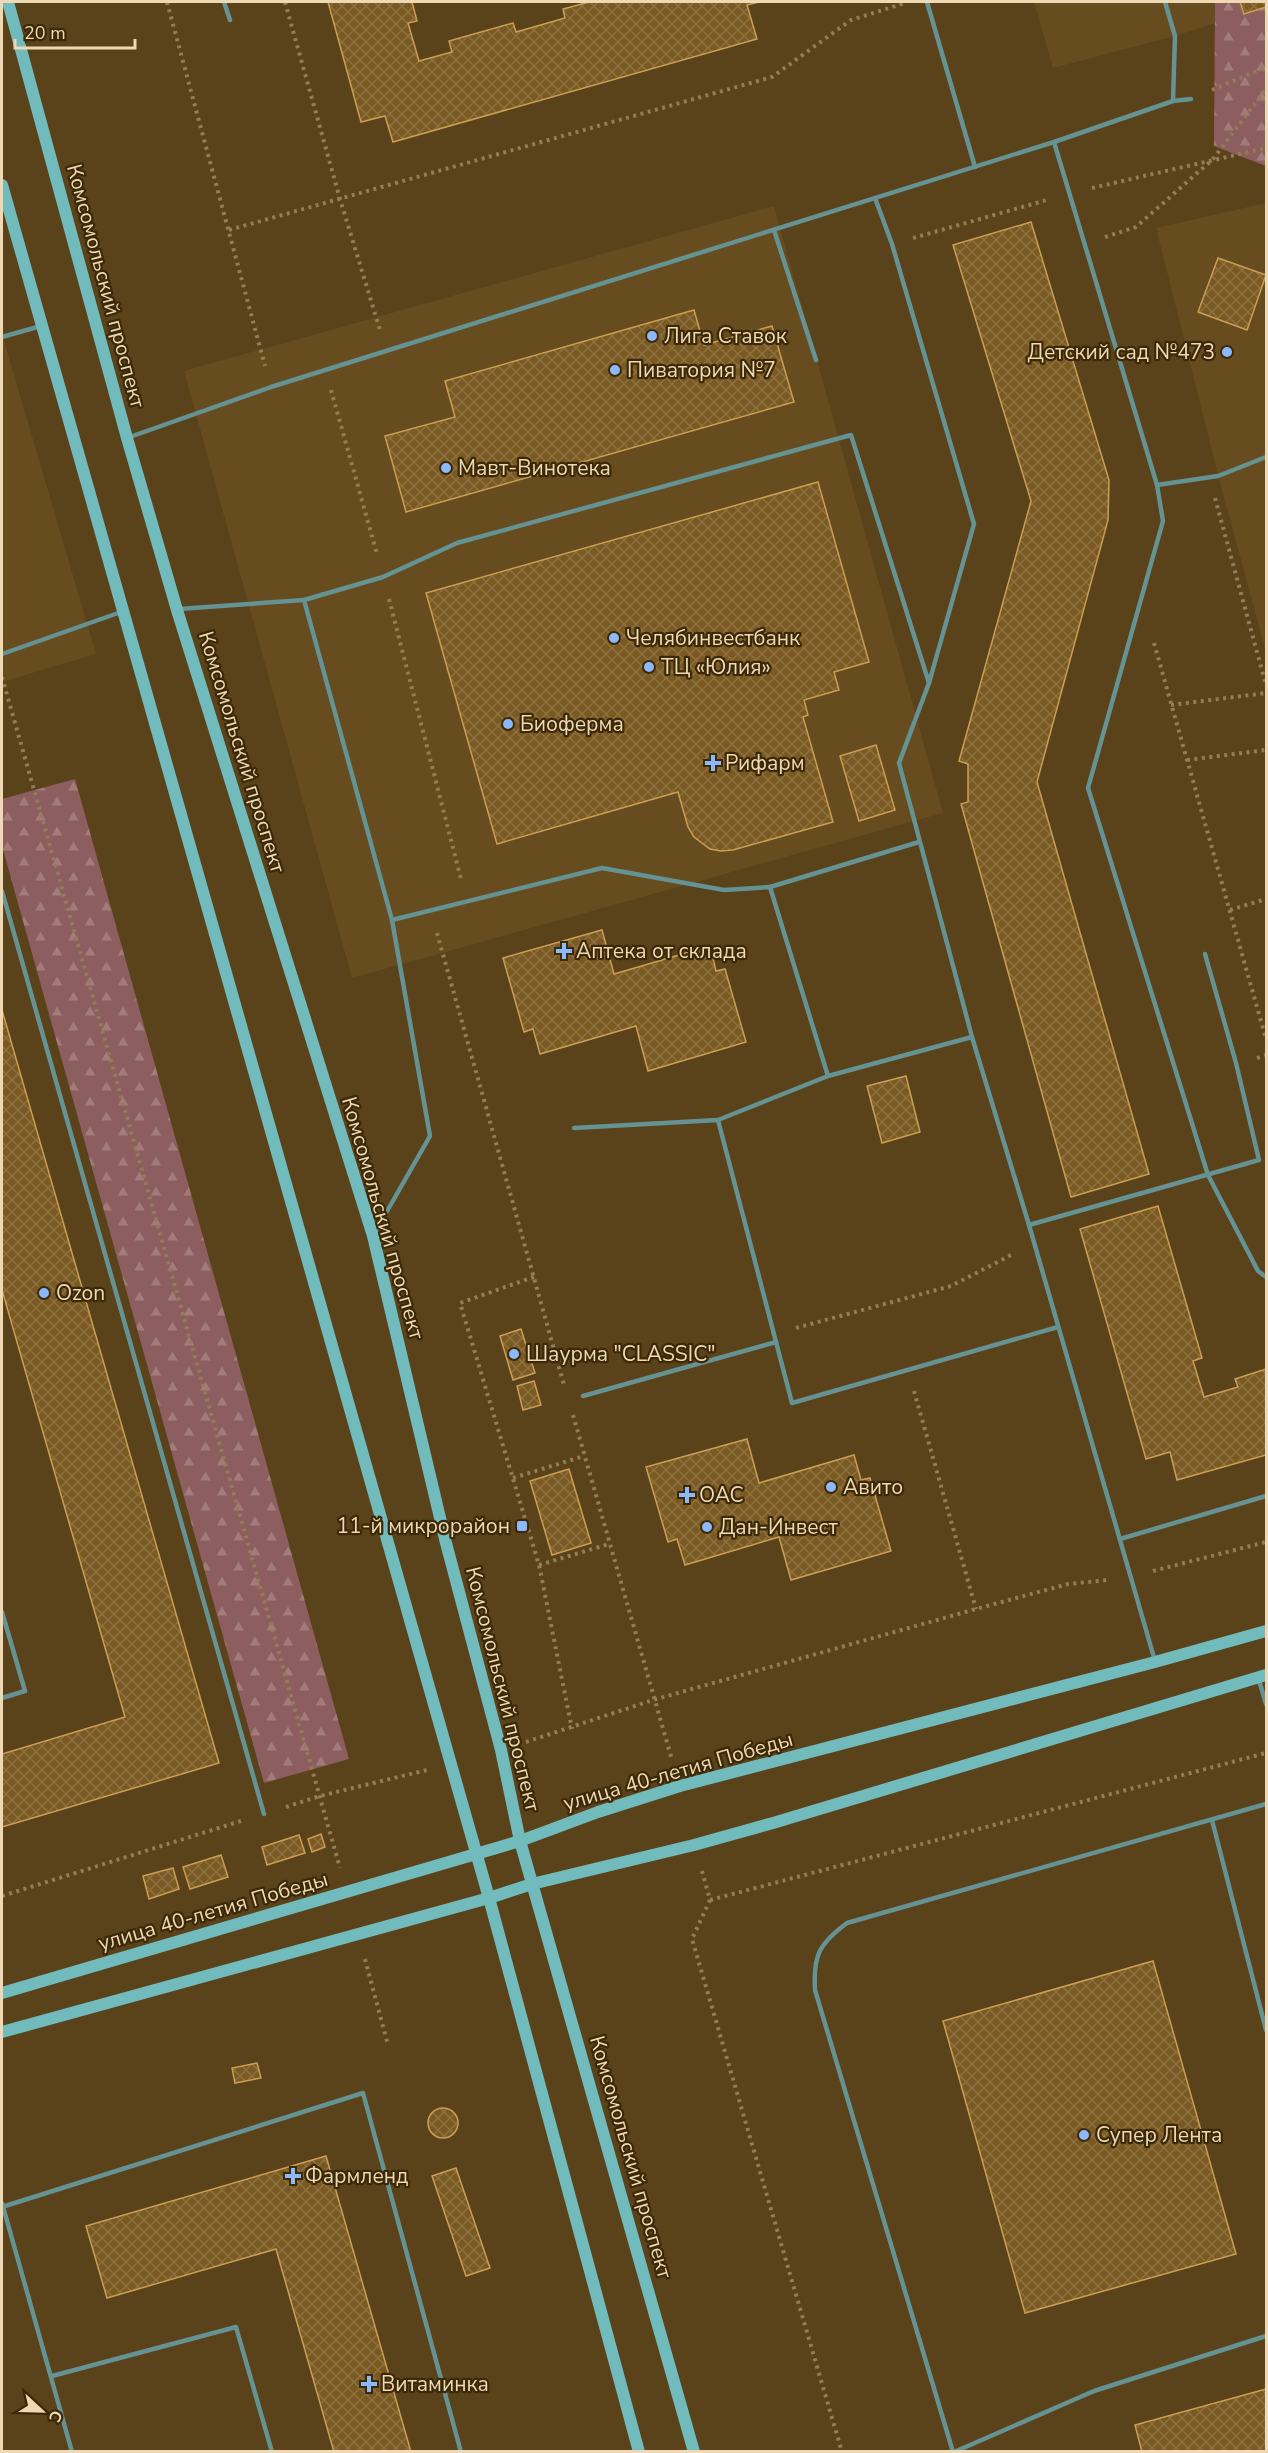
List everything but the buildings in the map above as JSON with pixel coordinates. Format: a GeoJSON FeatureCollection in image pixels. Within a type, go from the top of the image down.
{"type":"FeatureCollection","features":[{"type":"Feature","properties":{"kind":"main road","name":"Комсомольский проспект"},"geometry":{"type":"LineString","coordinates":[[8,2],[127,438],[177,610],[373,1236],[446,1543],[501,1750],[520,1841],[694,2451]]}},
{"type":"Feature","properties":{"kind":"main road"},"geometry":{"type":"LineString","coordinates":[[2,185],[489,1898],[639,2451]]}},
{"type":"Feature","properties":{"kind":"main road","name":"улица 40-летия Победы"},"geometry":{"type":"LineString","coordinates":[[2,1993],[520,1841],[598,1812],[680,1786],[1266,1631]]}},
{"type":"Feature","properties":{"kind":"main road"},"geometry":{"type":"LineString","coordinates":[[2,2032],[489,1898],[532,1884],[694,1845],[1262,1676]]}},
{"type":"Feature","properties":{"kind":"lane"},"geometry":{"type":"LineString","coordinates":[[224,2],[230,20]]}},
{"type":"Feature","properties":{"kind":"lane"},"geometry":{"type":"LineString","coordinates":[[927,2],[975,167]]}},
{"type":"Feature","properties":{"kind":"lane"},"geometry":{"type":"LineString","coordinates":[[1166,2],[1175,36],[1173,101]]}},
{"type":"Feature","properties":{"kind":"lane"},"geometry":{"type":"LineString","coordinates":[[127,438],[271,387],[387,350],[1054,142],[1173,101],[1191,99]]}},
{"type":"Feature","properties":{"kind":"lane"},"geometry":{"type":"LineString","coordinates":[[1054,142],[1157,485],[1163,521],[1088,788],[1208,1175],[1258,1271],[1266,1277]]}},
{"type":"Feature","properties":{"kind":"lane"},"geometry":{"type":"LineString","coordinates":[[875,198],[892,244],[974,524],[929,683],[899,763],[972,1037],[1029,1225],[1155,1662]]}},
{"type":"Feature","properties":{"kind":"lane"},"geometry":{"type":"LineString","coordinates":[[774,230],[816,360]]}},
{"type":"Feature","properties":{"kind":"lane"},"geometry":{"type":"LineString","coordinates":[[2,337],[41,326]]}},
{"type":"Feature","properties":{"kind":"lane"},"geometry":{"type":"LineString","coordinates":[[177,610],[304,600],[383,577],[457,543],[851,435],[929,683]]}},
{"type":"Feature","properties":{"kind":"lane"},"geometry":{"type":"LineString","coordinates":[[1157,485],[1209,477],[1266,457]]}},
{"type":"Feature","properties":{"kind":"lane"},"geometry":{"type":"LineString","coordinates":[[304,600],[392,920],[430,1136],[373,1236]]}},
{"type":"Feature","properties":{"kind":"lane"},"geometry":{"type":"LineString","coordinates":[[2,654],[122,611]]}},
{"type":"Feature","properties":{"kind":"lane"},"geometry":{"type":"LineString","coordinates":[[392,920],[602,868],[724,890],[770,887],[919,842]]}},
{"type":"Feature","properties":{"kind":"lane"},"geometry":{"type":"LineString","coordinates":[[770,887],[828,1076]]}},
{"type":"Feature","properties":{"kind":"lane"},"geometry":{"type":"LineString","coordinates":[[2,891],[264,1814]]}},
{"type":"Feature","properties":{"kind":"lane"},"geometry":{"type":"LineString","coordinates":[[1029,1225],[1259,1160],[1236,1063],[1205,954]]}},
{"type":"Feature","properties":{"kind":"lane"},"geometry":{"type":"LineString","coordinates":[[574,1128],[718,1120],[828,1076],[972,1037]]}},
{"type":"Feature","properties":{"kind":"lane"},"geometry":{"type":"LineString","coordinates":[[718,1120],[792,1403],[1058,1327]]}},
{"type":"Feature","properties":{"kind":"lane"},"geometry":{"type":"LineString","coordinates":[[583,1396],[776,1342]]}},
{"type":"Feature","properties":{"kind":"lane"},"geometry":{"type":"LineString","coordinates":[[1120,1539],[1266,1496]]}},
{"type":"Feature","properties":{"kind":"lane"},"geometry":{"type":"LineString","coordinates":[[2,1612],[25,1691],[2,1698]]}},
{"type":"Feature","properties":{"kind":"lane"},"geometry":{"type":"LineString","coordinates":[[1262,1676],[1266,1704]]}},
{"type":"Feature","properties":{"kind":"lane"},"geometry":{"type":"LineString","coordinates":[[1266,1804],[847,1923],[829,1936],[818,1951],[814,1969],[816,1990],[954,2451],[1094,2391],[1266,2336]]}},
{"type":"Feature","properties":{"kind":"lane"},"geometry":{"type":"LineString","coordinates":[[1212,1820],[1266,2030]]}},
{"type":"Feature","properties":{"kind":"lane"},"geometry":{"type":"LineString","coordinates":[[72,2451],[2,2205],[363,2093],[461,2451]]}},
{"type":"Feature","properties":{"kind":"lane"},"geometry":{"type":"LineString","coordinates":[[52,2376],[236,2327],[272,2451]]}},
{"type":"Feature","properties":{"kind":"path"},"geometry":{"type":"LineString","coordinates":[[167,2],[271,387]]}},
{"type":"Feature","properties":{"kind":"path"},"geometry":{"type":"LineString","coordinates":[[285,2],[340,199],[387,350]]}},
{"type":"Feature","properties":{"kind":"path"},"geometry":{"type":"LineString","coordinates":[[229,230],[772,77],[851,20],[909,2]]}},
{"type":"Feature","properties":{"kind":"path"},"geometry":{"type":"LineString","coordinates":[[1191,99],[1266,67]]}},
{"type":"Feature","properties":{"kind":"path"},"geometry":{"type":"LineString","coordinates":[[1085,245],[1136,226],[1213,159],[1266,89]]}},
{"type":"Feature","properties":{"kind":"path"},"geometry":{"type":"LineString","coordinates":[[325,370],[383,577],[461,879],[431,910],[565,1389]]}},
{"type":"Feature","properties":{"kind":"path"},"geometry":{"type":"LineString","coordinates":[[1209,477],[1266,685]]}},
{"type":"Feature","properties":{"kind":"path"},"geometry":{"type":"LineString","coordinates":[[1141,599],[1266,1039]]}},
{"type":"Feature","properties":{"kind":"path"},"geometry":{"type":"LineString","coordinates":[[2,677],[346,1892]]}},
{"type":"Feature","properties":{"kind":"path"},"geometry":{"type":"LineString","coordinates":[[1172,705],[1266,693]]}},
{"type":"Feature","properties":{"kind":"path"},"geometry":{"type":"LineString","coordinates":[[1187,760],[1266,750]]}},
{"type":"Feature","properties":{"kind":"path"},"geometry":{"type":"LineString","coordinates":[[1230,910],[1266,899]]}},
{"type":"Feature","properties":{"kind":"path"},"geometry":{"type":"LineString","coordinates":[[773,1334],[951,1286],[1034,1243]]}},
{"type":"Feature","properties":{"kind":"path"},"geometry":{"type":"LineString","coordinates":[[534,1277],[460,1303],[539,1565],[572,1729]]}},
{"type":"Feature","properties":{"kind":"path"},"geometry":{"type":"LineString","coordinates":[[908,1370],[976,1610]]}},
{"type":"Feature","properties":{"kind":"path"},"geometry":{"type":"LineString","coordinates":[[572,1411],[653,1700],[680,1786]]}},
{"type":"Feature","properties":{"kind":"path"},"geometry":{"type":"LineString","coordinates":[[513,1478],[584,1456]]}},
{"type":"Feature","properties":{"kind":"path"},"geometry":{"type":"LineString","coordinates":[[501,1750],[572,1729],[653,1700],[1068,1584],[1132,1577],[1266,1542]]}},
{"type":"Feature","properties":{"kind":"path"},"geometry":{"type":"LineString","coordinates":[[539,1565],[609,1544]]}},
{"type":"Feature","properties":{"kind":"path"},"geometry":{"type":"LineString","coordinates":[[710,1900],[1266,1753]]}},
{"type":"Feature","properties":{"kind":"path"},"geometry":{"type":"LineString","coordinates":[[2,1896],[320,1796],[451,1765]]}},
{"type":"Feature","properties":{"kind":"path"},"geometry":{"type":"LineString","coordinates":[[694,1845],[710,1900],[692,1939],[842,2451]]}},
{"type":"Feature","properties":{"kind":"path"},"geometry":{"type":"LineString","coordinates":[[358,1934],[388,2045]]}},
{"type":"Feature","properties":{"kind":"shaded area"},"geometry":{"type":"Polygon","coordinates":[[[1034,2],[1266,2],[1266,7],[1175,36],[1053,68],[1034,2]]]}},
{"type":"Feature","properties":{"kind":"shaded area","name":"Детский сад №473"},"geometry":{"type":"Polygon","coordinates":[[[1266,203],[1266,652],[1218,475],[1156,228],[1266,203]]]}},
{"type":"Feature","properties":{"kind":"shaded area"},"geometry":{"type":"Polygon","coordinates":[[[774,206],[943,813],[352,978],[184,371],[774,206]]]}},
{"type":"Feature","properties":{"kind":"shaded area"},"geometry":{"type":"Polygon","coordinates":[[[2,334],[96,654],[2,682],[2,334]]]}},
{"type":"Feature","properties":{"kind":"green space"},"geometry":{"type":"Polygon","coordinates":[[[1215,2],[1266,2],[1266,166],[1214,146],[1215,2]]]}},
{"type":"Feature","properties":{"kind":"green space"},"geometry":{"type":"Polygon","coordinates":[[[75,779],[349,1759],[264,1783],[2,846],[2,799],[75,779]]]}},
{"type":"Feature","properties":{"kind":"place","name":"Лига Ставок"},"geometry":{"type":"Point","coordinates":[652,336]}},
{"type":"Feature","properties":{"kind":"place","name":"Детский сад №473"},"geometry":{"type":"Point","coordinates":[1227,352]}},
{"type":"Feature","properties":{"kind":"place","name":"Пиватория №7"},"geometry":{"type":"Point","coordinates":[615,370]}},
{"type":"Feature","properties":{"kind":"place","name":"Мавт-Винотека"},"geometry":{"type":"Point","coordinates":[446,468]}},
{"type":"Feature","properties":{"kind":"place","name":"Челябинвестбанк"},"geometry":{"type":"Point","coordinates":[614,638]}},
{"type":"Feature","properties":{"kind":"place","name":"ТЦ «Юлия»"},"geometry":{"type":"Point","coordinates":[649,667]}},
{"type":"Feature","properties":{"kind":"place","name":"Биоферма"},"geometry":{"type":"Point","coordinates":[508,724]}},
{"type":"Feature","properties":{"kind":"place","name":"Рифарм"},"geometry":{"type":"Point","coordinates":[713,763]}},
{"type":"Feature","properties":{"kind":"place","name":"Аптека от склада"},"geometry":{"type":"Point","coordinates":[564,951]}},
{"type":"Feature","properties":{"kind":"place","name":"Ozon"},"geometry":{"type":"Point","coordinates":[44,1293]}},
{"type":"Feature","properties":{"kind":"place","name":"Шаурма \"CLASSIC\""},"geometry":{"type":"Point","coordinates":[514,1354]}},
{"type":"Feature","properties":{"kind":"place","name":"Авито"},"geometry":{"type":"Point","coordinates":[831,1487]}},
{"type":"Feature","properties":{"kind":"place","name":"ОАС"},"geometry":{"type":"Point","coordinates":[687,1495]}},
{"type":"Feature","properties":{"kind":"place","name":"11-й микрорайон"},"geometry":{"type":"Point","coordinates":[522,1526]}},
{"type":"Feature","properties":{"kind":"place","name":"Дан-Инвест"},"geometry":{"type":"Point","coordinates":[707,1527]}},
{"type":"Feature","properties":{"kind":"place","name":"Супер Лента"},"geometry":{"type":"Point","coordinates":[1084,2135]}},
{"type":"Feature","properties":{"kind":"place","name":"Фармленд"},"geometry":{"type":"Point","coordinates":[293,2176]}},
{"type":"Feature","properties":{"kind":"place","name":"Витаминка"},"geometry":{"type":"Point","coordinates":[369,2384]}}]}
